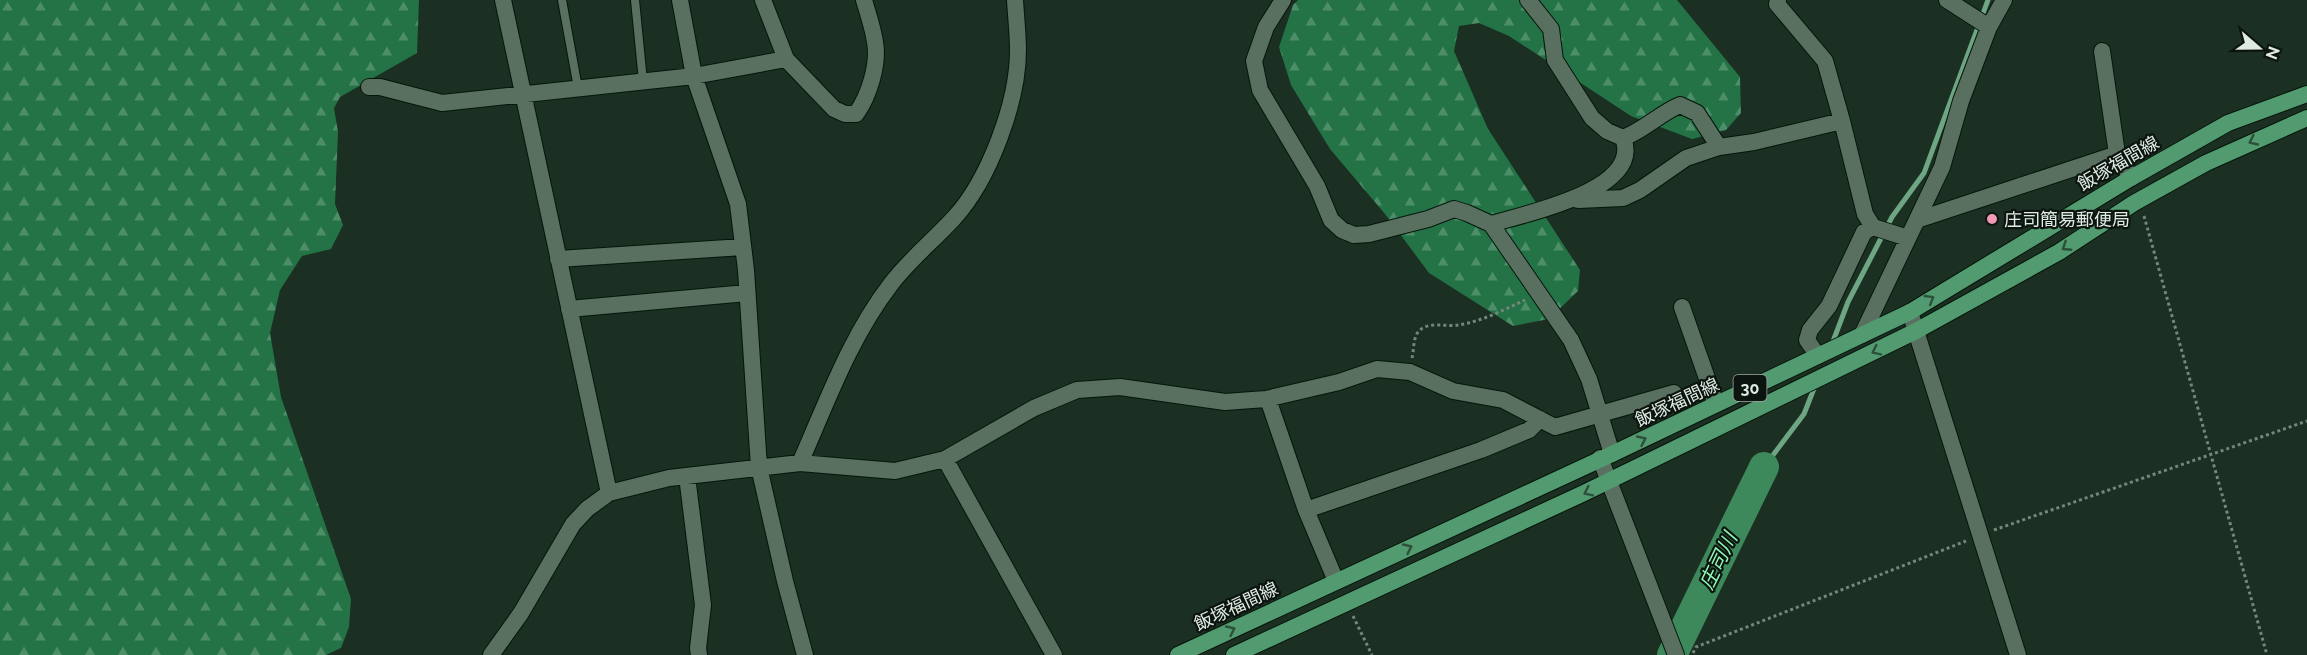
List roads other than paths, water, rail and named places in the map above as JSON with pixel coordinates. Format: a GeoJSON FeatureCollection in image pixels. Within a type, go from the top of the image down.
{"type":"FeatureCollection","features":[{"type":"Feature","properties":{"kind":"main road","name":"飯塚福間線"},"geometry":{"type":"LineString","coordinates":[[1178,655],[1910,312],[2131,178],[2228,123],[2307,94]]}},
{"type":"Feature","properties":{"kind":"main road","name":"30"},"geometry":{"type":"LineString","coordinates":[[1234,655],[1609,481],[1916,331],[1971,303],[2059,252],[2140,200],[2206,163],[2307,118]]}},
{"type":"Feature","properties":{"kind":"street"},"geometry":{"type":"LineString","coordinates":[[503,0],[609,493]]}},
{"type":"Feature","properties":{"kind":"street"},"geometry":{"type":"LineString","coordinates":[[680,0],[694,76],[738,204],[747,293],[759,467],[785,581],[805,655]]}},
{"type":"Feature","properties":{"kind":"street"},"geometry":{"type":"LineString","coordinates":[[763,0],[786,59],[834,109],[845,114],[856,114],[864,104],[874,68],[876,44],[864,0]]}},
{"type":"Feature","properties":{"kind":"street"},"geometry":{"type":"LineString","coordinates":[[800,463],[841,369],[868,316],[891,283],[955,217],[983,174],[1013,97],[1018,51],[1015,0]]}},
{"type":"Feature","properties":{"kind":"street"},"geometry":{"type":"LineString","coordinates":[[1283,0],[1266,27],[1254,61],[1260,90],[1317,186],[1331,220],[1342,230],[1354,235],[1369,234],[1454,209],[1491,224],[1571,340],[1589,379],[1600,415],[1609,481],[1673,648]]}},
{"type":"Feature","properties":{"kind":"street"},"geometry":{"type":"LineString","coordinates":[[1528,0],[1551,29],[1555,60],[1592,118],[1607,131],[1623,138],[1639,132],[1664,111],[1680,105],[1697,113],[1719,147]]}},
{"type":"Feature","properties":{"kind":"street"},"geometry":{"type":"LineString","coordinates":[[1947,0],[1989,27]]}},
{"type":"Feature","properties":{"kind":"street"},"geometry":{"type":"LineString","coordinates":[[1862,335],[1942,167],[1960,101],[1989,27],[2004,0]]}},
{"type":"Feature","properties":{"kind":"street"},"geometry":{"type":"LineString","coordinates":[[1776,1],[1825,61],[1865,214],[1873,226],[1908,238]]}},
{"type":"Feature","properties":{"kind":"street"},"geometry":{"type":"LineString","coordinates":[[2102,51],[2117,154],[2131,178]]}},
{"type":"Feature","properties":{"kind":"street"},"geometry":{"type":"LineString","coordinates":[[369,87],[380,87],[442,103],[694,76],[786,59]]}},
{"type":"Feature","properties":{"kind":"street"},"geometry":{"type":"LineString","coordinates":[[1570,200],[1623,198],[1640,190],[1686,158],[1719,147],[1842,121]]}},
{"type":"Feature","properties":{"kind":"street"},"geometry":{"type":"LineString","coordinates":[[1491,224],[1570,200],[1593,189],[1618,171],[1624,159],[1626,147],[1623,138]]}},
{"type":"Feature","properties":{"kind":"street"},"geometry":{"type":"LineString","coordinates":[[1917,220],[2117,154]]}},
{"type":"Feature","properties":{"kind":"street"},"geometry":{"type":"LineString","coordinates":[[1818,356],[1807,340],[1810,330],[1830,306],[1864,232],[1873,226]]}},
{"type":"Feature","properties":{"kind":"street"},"geometry":{"type":"LineString","coordinates":[[558,259],[743,247]]}},
{"type":"Feature","properties":{"kind":"street"},"geometry":{"type":"LineString","coordinates":[[569,309],[747,293]]}},
{"type":"Feature","properties":{"kind":"street"},"geometry":{"type":"LineString","coordinates":[[1682,307],[1716,404]]}},
{"type":"Feature","properties":{"kind":"street"},"geometry":{"type":"LineString","coordinates":[[1910,312],[2018,655]]}},
{"type":"Feature","properties":{"kind":"street"},"geometry":{"type":"LineString","coordinates":[[491,655],[521,613],[573,524],[586,508],[609,493],[687,476],[800,463],[895,471],[945,459],[1034,408],[1077,390],[1120,387],[1225,402],[1268,399],[1339,382],[1377,369],[1410,372],[1453,391],[1503,400],[1555,427],[1674,393]]}},
{"type":"Feature","properties":{"kind":"street"},"geometry":{"type":"LineString","coordinates":[[1268,399],[1306,510],[1336,581]]}},
{"type":"Feature","properties":{"kind":"street"},"geometry":{"type":"LineString","coordinates":[[1306,510],[1481,450],[1529,430],[1540,419]]}},
{"type":"Feature","properties":{"kind":"street"},"geometry":{"type":"LineString","coordinates":[[945,459],[1054,655]]}},
{"type":"Feature","properties":{"kind":"street"},"geometry":{"type":"LineString","coordinates":[[687,476],[703,605],[699,655]]}},
{"type":"Feature","properties":{"kind":"lane"},"geometry":{"type":"LineString","coordinates":[[562,0],[578,88]]}},
{"type":"Feature","properties":{"kind":"lane"},"geometry":{"type":"LineString","coordinates":[[635,0],[643,81]]}},
{"type":"Feature","properties":{"kind":"waterway"},"geometry":{"type":"LineString","coordinates":[[1832,344],[1848,302],[1892,217],[1924,173],[1988,0]]}},
{"type":"Feature","properties":{"kind":"waterway"},"geometry":{"type":"LineString","coordinates":[[1764,467],[1804,414],[1815,386]]}},
{"type":"Feature","properties":{"kind":"waterway","name":"庄司川"},"geometry":{"type":"LineString","coordinates":[[1672,655],[1764,467]]}},
{"type":"Feature","properties":{"kind":"place","name":"庄司簡易郵便局"},"geometry":{"type":"Point","coordinates":[1992,219]}}]}
